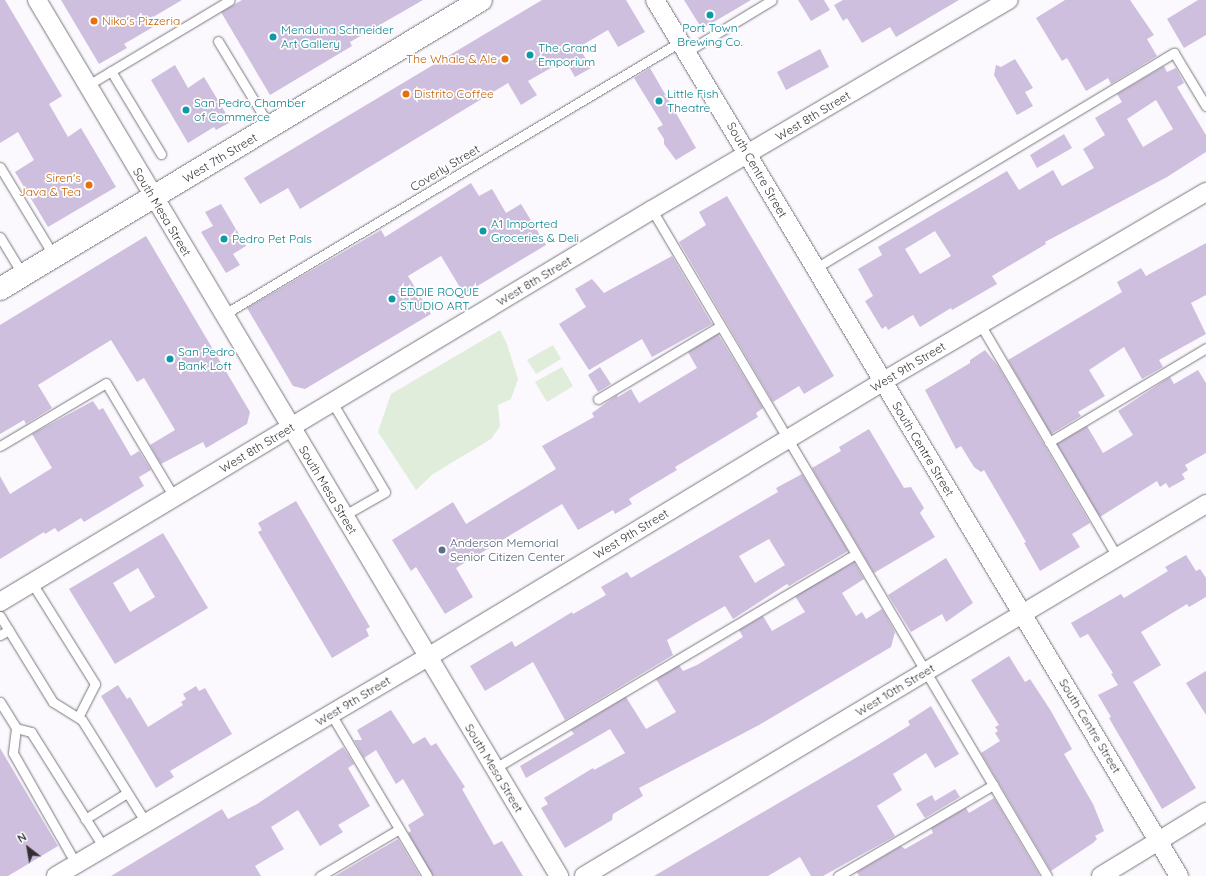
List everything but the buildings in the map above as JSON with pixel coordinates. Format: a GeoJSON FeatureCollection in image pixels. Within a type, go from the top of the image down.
{"type":"FeatureCollection","features":[{"type":"Feature","properties":{"kind":"main road","name":"West 7th Street"},"geometry":{"type":"LineString","coordinates":[[0,289],[271,128],[481,0]]}},
{"type":"Feature","properties":{"kind":"street","name":"South Mesa Street"},"geometry":{"type":"LineString","coordinates":[[37,0],[290,427],[559,876]]}},
{"type":"Feature","properties":{"kind":"street","name":"South Centre Street"},"geometry":{"type":"LineString","coordinates":[[656,0],[748,154],[814,269],[1023,614],[1179,876]]}},
{"type":"Feature","properties":{"kind":"street","name":"West 8th Street"},"geometry":{"type":"LineString","coordinates":[[0,602],[1000,2]]}},
{"type":"Feature","properties":{"kind":"street","name":"West 9th Street"},"geometry":{"type":"LineString","coordinates":[[56,876],[428,657],[882,382],[1206,192]]}},
{"type":"Feature","properties":{"kind":"street","name":"West 10th Street"},"geometry":{"type":"LineString","coordinates":[[584,876],[1206,504]]}},
{"type":"Feature","properties":{"kind":"street"},"geometry":{"type":"LineString","coordinates":[[1101,876],[1206,812]]}},
{"type":"Feature","properties":{"kind":"lane"},"geometry":{"type":"LineString","coordinates":[[88,85],[230,0]]}},
{"type":"Feature","properties":{"kind":"lane","name":"Coverly Street"},"geometry":{"type":"LineString","coordinates":[[223,314],[683,47],[772,0]]}},
{"type":"Feature","properties":{"kind":"lane"},"geometry":{"type":"LineString","coordinates":[[218,41],[271,128]]}},
{"type":"Feature","properties":{"kind":"lane"},"geometry":{"type":"LineString","coordinates":[[814,269],[1174,53],[1206,106]]}},
{"type":"Feature","properties":{"kind":"lane"},"geometry":{"type":"LineString","coordinates":[[111,71],[161,154]]}},
{"type":"Feature","properties":{"kind":"lane"},"geometry":{"type":"LineString","coordinates":[[0,167],[54,257]]}},
{"type":"Feature","properties":{"kind":"lane"},"geometry":{"type":"LineString","coordinates":[[652,210],[787,440],[1047,876]]}},
{"type":"Feature","properties":{"kind":"lane"},"geometry":{"type":"LineString","coordinates":[[0,237],[23,275]]}},
{"type":"Feature","properties":{"kind":"lane"},"geometry":{"type":"LineString","coordinates":[[980,324],[1117,557]]}},
{"type":"Feature","properties":{"kind":"lane"},"geometry":{"type":"LineString","coordinates":[[598,399],[720,326]]}},
{"type":"Feature","properties":{"kind":"lane"},"geometry":{"type":"LineString","coordinates":[[1049,442],[1206,348]]}},
{"type":"Feature","properties":{"kind":"lane"},"geometry":{"type":"LineString","coordinates":[[0,446],[106,383],[174,497]]}},
{"type":"Feature","properties":{"kind":"lane"},"geometry":{"type":"LineString","coordinates":[[332,402],[385,492],[344,516]]}},
{"type":"Feature","properties":{"kind":"lane"},"geometry":{"type":"LineString","coordinates":[[495,768],[855,554]]}},
{"type":"Feature","properties":{"kind":"lane"},"geometry":{"type":"LineString","coordinates":[[32,583],[95,684],[78,717]]}},
{"type":"Feature","properties":{"kind":"lane"},"geometry":{"type":"LineString","coordinates":[[0,616],[53,702],[82,720],[146,823]]}},
{"type":"Feature","properties":{"kind":"lane"},"geometry":{"type":"LineString","coordinates":[[0,635],[9,630]]}},
{"type":"Feature","properties":{"kind":"lane"},"geometry":{"type":"LineString","coordinates":[[0,702],[16,728],[13,752],[76,864]]}},
{"type":"Feature","properties":{"kind":"lane"},"geometry":{"type":"LineString","coordinates":[[331,714],[427,876]]}},
{"type":"Feature","properties":{"kind":"lane"},"geometry":{"type":"LineString","coordinates":[[16,728],[30,732],[104,848]]}},
{"type":"Feature","properties":{"kind":"lane"},"geometry":{"type":"LineString","coordinates":[[838,876],[993,785]]}},
{"type":"Feature","properties":{"kind":"lane"},"geometry":{"type":"LineString","coordinates":[[85,819],[127,793]]}},
{"type":"Feature","properties":{"kind":"lane"},"geometry":{"type":"LineString","coordinates":[[320,876],[399,829]]}},
{"type":"Feature","properties":{"kind":"green space"},"geometry":{"type":"Polygon","coordinates":[[[500,330],[507,344],[518,379],[511,399],[498,405],[500,426],[491,439],[433,474],[416,490],[378,432],[391,394],[500,330]]]}},
{"type":"Feature","properties":{"kind":"green space"},"geometry":{"type":"Polygon","coordinates":[[[553,345],[561,359],[536,374],[527,360],[553,345]]]}},
{"type":"Feature","properties":{"kind":"green space"},"geometry":{"type":"Polygon","coordinates":[[[562,367],[573,386],[547,402],[535,382],[562,367]]]}},
{"type":"Feature","properties":{"kind":"place","name":"Port Town Brewing Co."},"geometry":{"type":"Point","coordinates":[710,15]}},
{"type":"Feature","properties":{"kind":"place","name":"Niko's Pizzeria"},"geometry":{"type":"Point","coordinates":[94,21]}},
{"type":"Feature","properties":{"kind":"place","name":"Menduina Schneider Art Gallery"},"geometry":{"type":"Point","coordinates":[273,37]}},
{"type":"Feature","properties":{"kind":"place","name":"The Grand Emporium"},"geometry":{"type":"Point","coordinates":[530,55]}},
{"type":"Feature","properties":{"kind":"place","name":"The Whale & Ale"},"geometry":{"type":"Point","coordinates":[505,59]}},
{"type":"Feature","properties":{"kind":"place","name":"Distrito Coffee"},"geometry":{"type":"Point","coordinates":[406,94]}},
{"type":"Feature","properties":{"kind":"place","name":"Little Fish Theatre"},"geometry":{"type":"Point","coordinates":[659,101]}},
{"type":"Feature","properties":{"kind":"place","name":"San Pedro Chamber of Commerce"},"geometry":{"type":"Point","coordinates":[186,110]}},
{"type":"Feature","properties":{"kind":"place","name":"Siren's Java & Tea"},"geometry":{"type":"Point","coordinates":[89,185]}},
{"type":"Feature","properties":{"kind":"place","name":"A1 Imported Groceries & Deli"},"geometry":{"type":"Point","coordinates":[483,231]}},
{"type":"Feature","properties":{"kind":"place","name":"Pedro Pet Pals"},"geometry":{"type":"Point","coordinates":[224,239]}},
{"type":"Feature","properties":{"kind":"place","name":"EDDIE ROQUE STUDIO ART"},"geometry":{"type":"Point","coordinates":[392,299]}},
{"type":"Feature","properties":{"kind":"place","name":"San Pedro Bank Loft"},"geometry":{"type":"Point","coordinates":[170,359]}},
{"type":"Feature","properties":{"kind":"place","name":"Anderson Memorial Senior Citizen Center"},"geometry":{"type":"Point","coordinates":[442,550]}}]}
